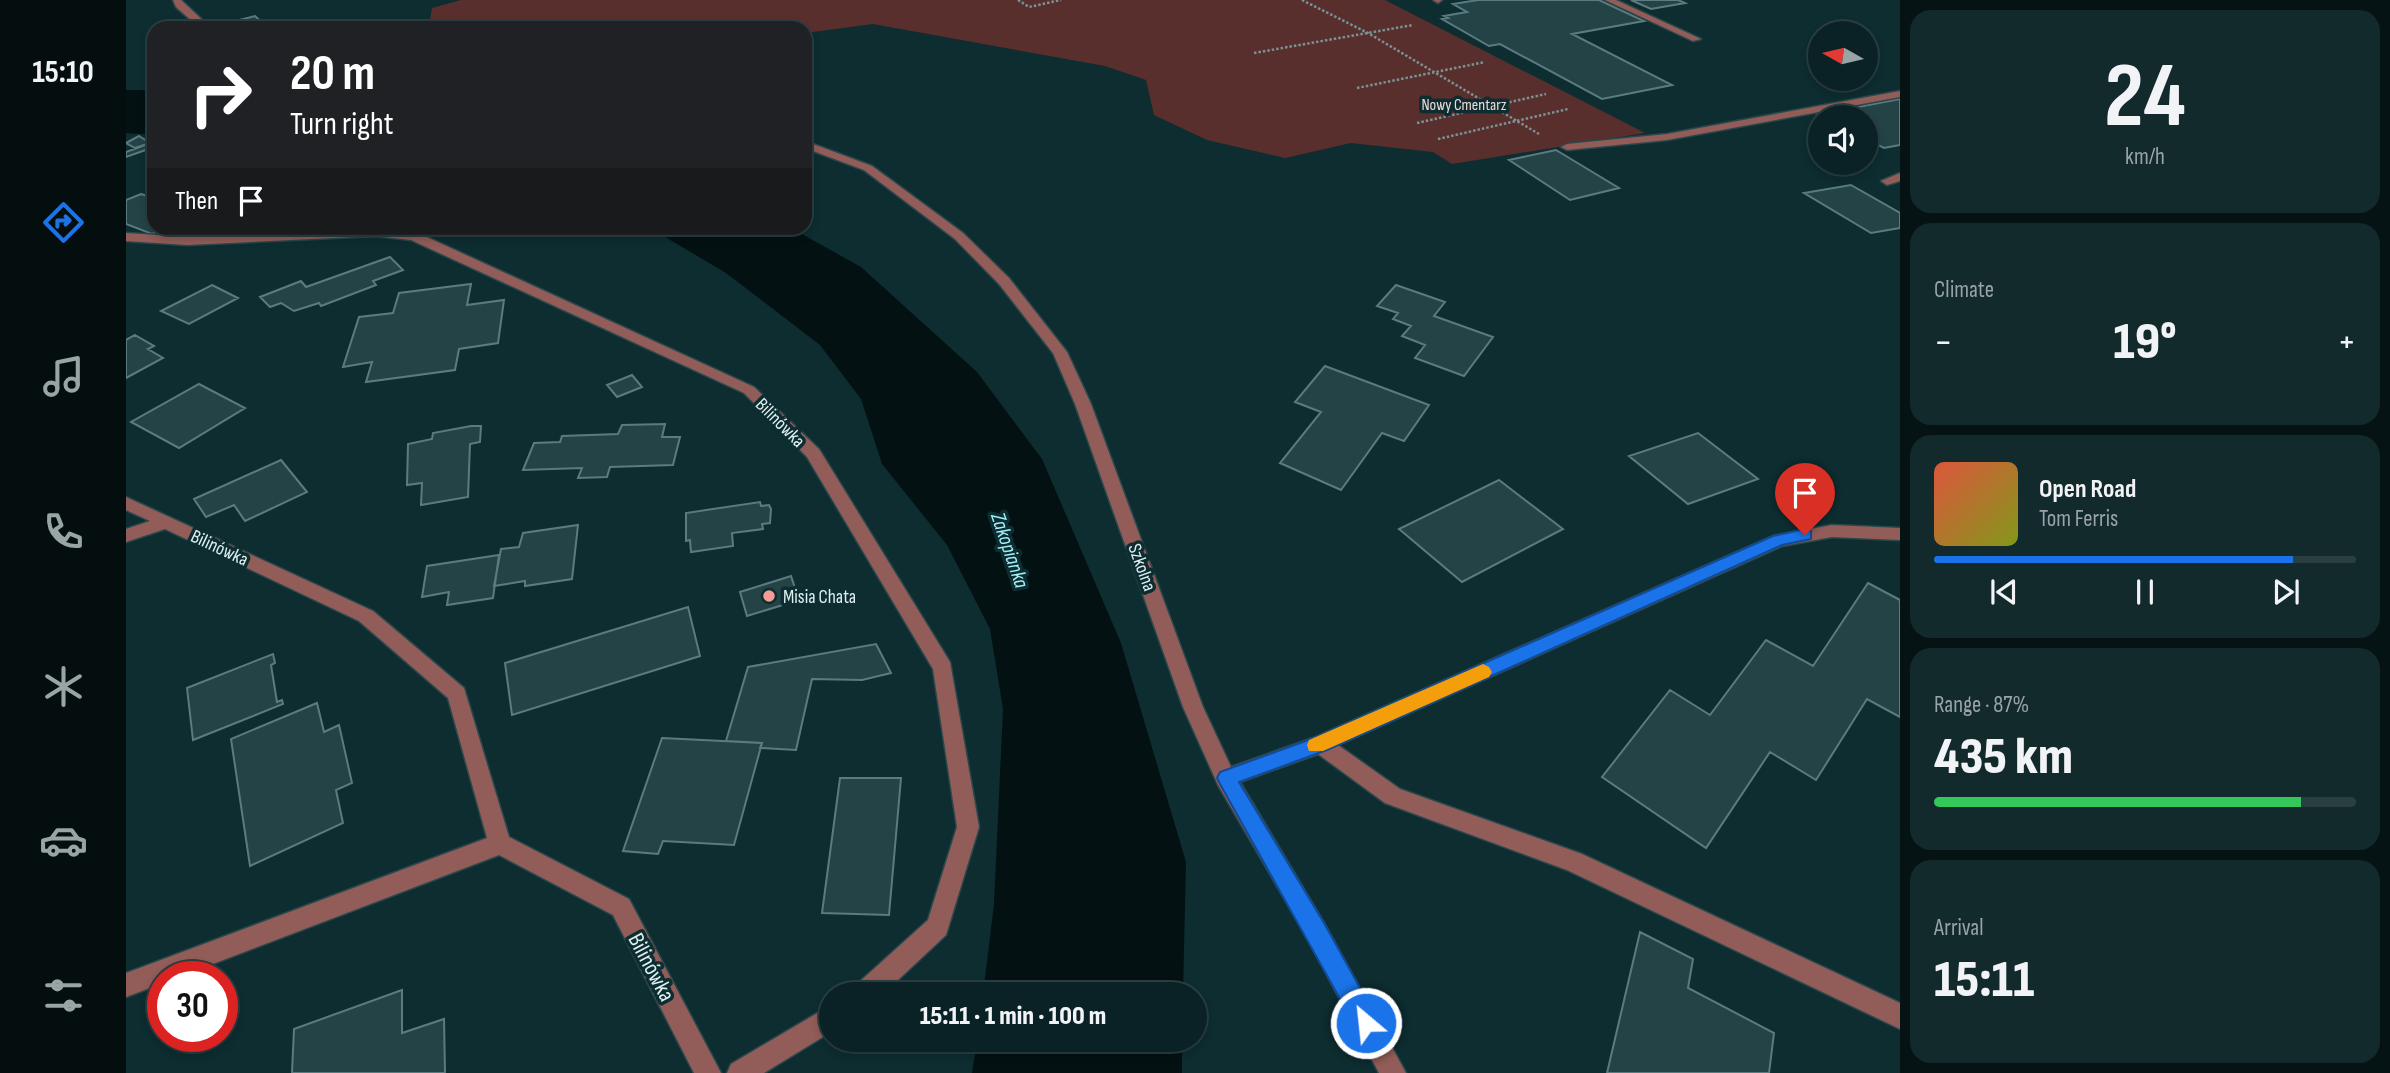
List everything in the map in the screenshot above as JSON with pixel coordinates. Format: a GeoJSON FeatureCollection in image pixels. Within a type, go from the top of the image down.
{"type":"FeatureCollection","features":[{"type":"Feature","properties":{"kind":"street"},"geometry":{"type":"LineString","coordinates":[[177,0],[198,21]]}},
{"type":"Feature","properties":{"kind":"street"},"geometry":{"type":"LineString","coordinates":[[1609,0],[1696,39]]}},
{"type":"Feature","properties":{"kind":"street"},"geometry":{"type":"LineString","coordinates":[[1566,147],[1667,137],[1900,94]]}},
{"type":"Feature","properties":{"kind":"street","name":"Szkolna"},"geometry":{"type":"LineString","coordinates":[[812,147],[868,168],[959,236],[1004,281],[1060,352],[1083,404],[1193,707],[1226,778],[1317,931],[1393,1073]]}},
{"type":"Feature","properties":{"kind":"street","name":"Bilinówka"},"geometry":{"type":"LineString","coordinates":[[126,237],[187,242],[319,235]]}},
{"type":"Feature","properties":{"kind":"street","name":"Bilinówka"},"geometry":{"type":"LineString","coordinates":[[404,235],[414,236],[750,390],[813,453],[943,668],[968,827],[938,927],[877,982]]}},
{"type":"Feature","properties":{"kind":"street","name":"Bilinówka"},"geometry":{"type":"LineString","coordinates":[[126,503],[366,616],[457,694],[500,844],[621,907],[708,1073]]}},
{"type":"Feature","properties":{"kind":"street"},"geometry":{"type":"LineString","coordinates":[[126,536],[166,522]]}},
{"type":"Feature","properties":{"kind":"street"},"geometry":{"type":"LineString","coordinates":[[1226,778],[1320,744],[1779,540],[1832,531],[1900,534]]}},
{"type":"Feature","properties":{"kind":"street"},"geometry":{"type":"LineString","coordinates":[[1320,744],[1393,796],[1574,862],[1900,1016]]}},
{"type":"Feature","properties":{"kind":"street"},"geometry":{"type":"LineString","coordinates":[[126,985],[500,844]]}},
{"type":"Feature","properties":{"kind":"street"},"geometry":{"type":"LineString","coordinates":[[740,1073],[819,1025]]}},
{"type":"Feature","properties":{"kind":"path"},"geometry":{"type":"LineString","coordinates":[[1018,0],[1029,7],[1061,0]]}},
{"type":"Feature","properties":{"kind":"path"},"geometry":{"type":"LineString","coordinates":[[1302,0],[1368,33],[1542,136]]}},
{"type":"Feature","properties":{"kind":"path"},"geometry":{"type":"LineString","coordinates":[[1254,53],[1413,25]]}},
{"type":"Feature","properties":{"kind":"path"},"geometry":{"type":"LineString","coordinates":[[1357,88],[1485,62]]}},
{"type":"Feature","properties":{"kind":"path"},"geometry":{"type":"LineString","coordinates":[[1417,123],[1545,94]]}},
{"type":"Feature","properties":{"kind":"path"},"geometry":{"type":"LineString","coordinates":[[1438,139],[1568,109]]}},
{"type":"Feature","properties":{"kind":"green space","name":"Nowy Cmentarz"},"geometry":{"type":"Polygon","coordinates":[[[461,0],[1385,0],[1645,133],[1452,164],[1433,152],[1351,143],[1285,158],[1207,140],[1154,115],[1146,80],[1105,66],[873,24],[812,32],[812,21],[439,21],[430,20],[432,8],[461,0]]]}},
{"type":"Feature","properties":{"kind":"water"},"geometry":{"type":"Polygon","coordinates":[[[126,90],[147,90],[147,134],[126,133],[126,90]]]}},
{"type":"Feature","properties":{"kind":"water","name":"Zakopianka"},"geometry":{"type":"Polygon","coordinates":[[[662,235],[804,235],[861,267],[977,372],[1042,459],[1121,643],[1186,862],[1183,982],[984,982],[994,904],[1003,709],[990,629],[947,545],[882,464],[861,399],[820,345],[726,273],[662,235]]]}},
{"type":"Feature","properties":{"kind":"water"},"geometry":{"type":"Polygon","coordinates":[[[975,1052],[1182,1052],[1182,1073],[972,1073],[975,1052]]]}},
{"type":"Feature","properties":{"kind":"building"},"geometry":{"type":"Polygon","coordinates":[[[1478,0],[1599,0],[1644,21],[1572,34],[1672,85],[1602,99],[1500,44],[1489,46],[1442,19],[1448,18],[1444,16],[1467,12],[1453,4],[1478,0]]]}},
{"type":"Feature","properties":{"kind":"building"},"geometry":{"type":"Polygon","coordinates":[[[1631,0],[1678,0],[1685,3],[1651,9],[1631,0]]]}},
{"type":"Feature","properties":{"kind":"building"},"geometry":{"type":"Polygon","coordinates":[[[255,16],[260,21],[235,21],[255,16]]]}},
{"type":"Feature","properties":{"kind":"building"},"geometry":{"type":"Polygon","coordinates":[[[1900,99],[1900,145],[1884,148],[1878,145],[1878,105],[1868,105],[1900,99]]]}},
{"type":"Feature","properties":{"kind":"building"},"geometry":{"type":"Polygon","coordinates":[[[139,136],[147,141],[147,144],[135,148],[126,143],[139,136]]]}},
{"type":"Feature","properties":{"kind":"building"},"geometry":{"type":"Polygon","coordinates":[[[147,144],[147,150],[126,157],[126,152],[147,144]]]}},
{"type":"Feature","properties":{"kind":"building"},"geometry":{"type":"Polygon","coordinates":[[[1556,150],[1619,188],[1570,200],[1509,160],[1556,150]]]}},
{"type":"Feature","properties":{"kind":"building"},"geometry":{"type":"Polygon","coordinates":[[[1851,185],[1900,213],[1900,228],[1871,233],[1804,193],[1851,185]]]}},
{"type":"Feature","properties":{"kind":"building"},"geometry":{"type":"Polygon","coordinates":[[[141,194],[147,196],[147,232],[126,224],[126,200],[141,194]]]}},
{"type":"Feature","properties":{"kind":"building"},"geometry":{"type":"Polygon","coordinates":[[[390,257],[403,270],[373,281],[376,285],[321,306],[319,303],[294,311],[281,303],[270,307],[260,297],[301,281],[306,287],[390,257]]]}},
{"type":"Feature","properties":{"kind":"building"},"geometry":{"type":"Polygon","coordinates":[[[471,284],[467,305],[504,300],[498,343],[459,349],[455,370],[366,382],[372,362],[343,367],[359,317],[393,313],[399,293],[471,284]]]}},
{"type":"Feature","properties":{"kind":"building"},"geometry":{"type":"Polygon","coordinates":[[[212,285],[238,298],[189,324],[161,311],[212,285]]]}},
{"type":"Feature","properties":{"kind":"building"},"geometry":{"type":"Polygon","coordinates":[[[1396,285],[1445,302],[1434,316],[1493,337],[1464,376],[1415,358],[1425,345],[1402,336],[1411,326],[1393,319],[1398,313],[1377,306],[1396,285]]]}},
{"type":"Feature","properties":{"kind":"building"},"geometry":{"type":"Polygon","coordinates":[[[135,335],[154,346],[148,349],[163,358],[126,378],[126,340],[135,335]]]}},
{"type":"Feature","properties":{"kind":"building"},"geometry":{"type":"Polygon","coordinates":[[[1325,366],[1429,405],[1404,441],[1382,433],[1341,490],[1280,463],[1321,412],[1295,402],[1325,366]]]}},
{"type":"Feature","properties":{"kind":"building"},"geometry":{"type":"Polygon","coordinates":[[[632,375],[642,387],[617,397],[607,385],[632,375]]]}},
{"type":"Feature","properties":{"kind":"building"},"geometry":{"type":"Polygon","coordinates":[[[199,384],[245,408],[179,448],[131,422],[199,384]]]}},
{"type":"Feature","properties":{"kind":"building"},"geometry":{"type":"Polygon","coordinates":[[[665,424],[662,437],[680,437],[673,465],[610,467],[607,477],[578,478],[582,468],[523,470],[534,443],[560,442],[562,436],[618,434],[622,425],[665,424]]]}},
{"type":"Feature","properties":{"kind":"building"},"geometry":{"type":"Polygon","coordinates":[[[481,426],[480,442],[470,444],[468,497],[421,505],[422,483],[407,485],[408,444],[432,439],[433,433],[481,426]]]}},
{"type":"Feature","properties":{"kind":"building"},"geometry":{"type":"Polygon","coordinates":[[[1698,433],[1758,479],[1688,504],[1629,456],[1698,433]]]}},
{"type":"Feature","properties":{"kind":"building"},"geometry":{"type":"Polygon","coordinates":[[[281,460],[307,492],[245,521],[234,505],[206,517],[194,499],[281,460]]]}},
{"type":"Feature","properties":{"kind":"building"},"geometry":{"type":"Polygon","coordinates":[[[1499,480],[1563,529],[1462,582],[1399,529],[1499,480]]]}},
{"type":"Feature","properties":{"kind":"building"},"geometry":{"type":"Polygon","coordinates":[[[760,502],[761,506],[769,505],[771,509],[770,523],[762,524],[763,529],[732,533],[733,546],[691,552],[690,540],[686,541],[686,513],[760,502]]]}},
{"type":"Feature","properties":{"kind":"building"},"geometry":{"type":"Polygon","coordinates":[[[578,525],[572,579],[525,586],[525,581],[494,586],[501,549],[519,547],[523,533],[578,525]]]}},
{"type":"Feature","properties":{"kind":"building"},"geometry":{"type":"Polygon","coordinates":[[[499,555],[493,598],[447,605],[449,592],[422,597],[427,566],[499,555]]]}},
{"type":"Feature","properties":{"kind":"building","name":"Misia Chata"},"geometry":{"type":"Polygon","coordinates":[[[791,576],[799,600],[747,616],[740,592],[791,576]]]}},
{"type":"Feature","properties":{"kind":"building"},"geometry":{"type":"Polygon","coordinates":[[[1868,583],[1900,600],[1900,717],[1867,699],[1816,780],[1770,752],[1706,848],[1602,777],[1670,690],[1710,715],[1766,640],[1813,666],[1868,583]]]}},
{"type":"Feature","properties":{"kind":"building"},"geometry":{"type":"Polygon","coordinates":[[[688,607],[700,656],[512,715],[505,663],[688,607]]]}},
{"type":"Feature","properties":{"kind":"building"},"geometry":{"type":"Polygon","coordinates":[[[876,644],[891,673],[862,680],[812,679],[796,750],[760,748],[762,743],[726,741],[748,667],[876,644]]]}},
{"type":"Feature","properties":{"kind":"building"},"geometry":{"type":"Polygon","coordinates":[[[273,654],[275,663],[271,665],[277,702],[282,700],[283,704],[193,740],[187,688],[273,654]]]}},
{"type":"Feature","properties":{"kind":"building"},"geometry":{"type":"Polygon","coordinates":[[[317,703],[324,732],[339,725],[352,783],[336,790],[343,823],[250,866],[231,739],[317,703]]]}},
{"type":"Feature","properties":{"kind":"building"},"geometry":{"type":"Polygon","coordinates":[[[662,738],[762,743],[734,845],[663,841],[658,854],[623,851],[662,738]]]}},
{"type":"Feature","properties":{"kind":"building"},"geometry":{"type":"Polygon","coordinates":[[[840,778],[901,778],[889,915],[822,913],[840,778]]]}},
{"type":"Feature","properties":{"kind":"building"},"geometry":{"type":"Polygon","coordinates":[[[1640,932],[1693,959],[1688,988],[1774,1033],[1769,1073],[1607,1073],[1640,932]]]}},
{"type":"Feature","properties":{"kind":"building"},"geometry":{"type":"Polygon","coordinates":[[[402,990],[402,1033],[444,1019],[445,1073],[292,1073],[294,1029],[402,990]]]}},
{"type":"Feature","properties":{"kind":"slow traffic"},"geometry":{"type":"LineString","coordinates":[[1316,745],[1483,672]]}},
{"type":"Feature","properties":{"kind":"place","name":"Misia Chata"},"geometry":{"type":"Point","coordinates":[769,596]}},
{"type":"Feature","properties":{"kind":"route"},"geometry":{"type":"LineString","coordinates":[[1366,1023],[1317,931],[1226,778],[1320,744],[1779,540],[1805,535]]}}]}
